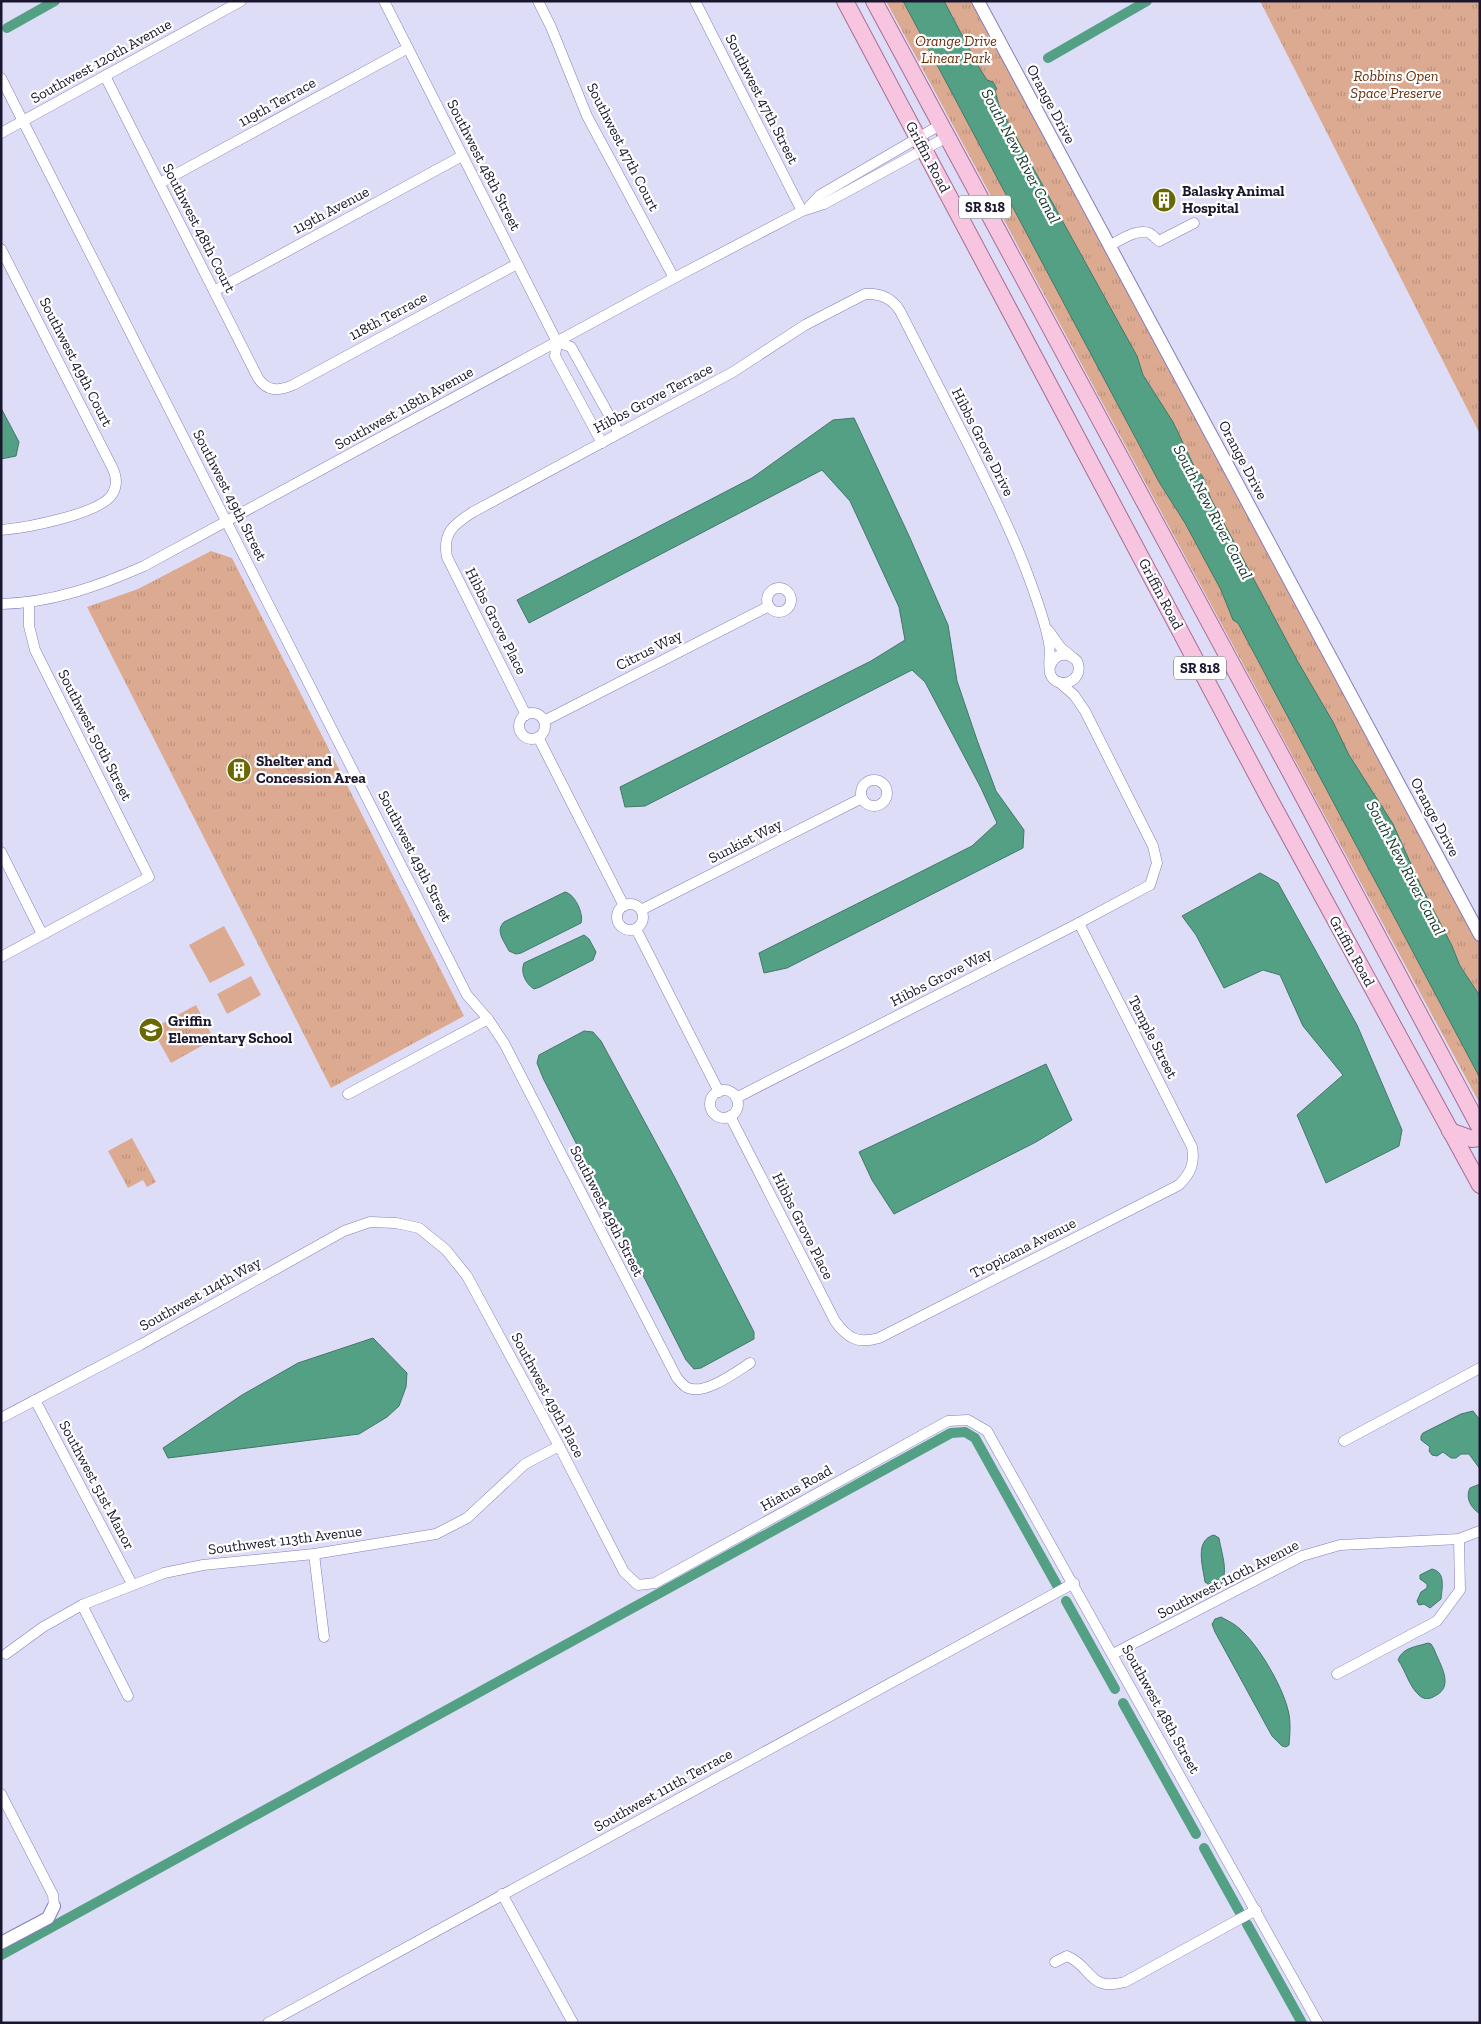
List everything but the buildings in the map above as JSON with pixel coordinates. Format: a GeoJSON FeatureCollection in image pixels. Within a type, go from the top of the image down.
{"type":"FeatureCollection","features":[{"type":"Feature","properties":{"kind":"main road","name":"Griffin Road"},"geometry":{"type":"LineString","coordinates":[[845,1],[1271,802],[1450,1131],[1474,1164],[1480,1185]]}},
{"type":"Feature","properties":{"kind":"main road","name":"Griffin Road"},"geometry":{"type":"LineString","coordinates":[[874,1],[1291,773],[1480,1128]]}},
{"type":"Feature","properties":{"kind":"main road"},"geometry":{"type":"LineString","coordinates":[[1450,1131],[1472,1140],[1480,1138]]}},
{"type":"Feature","properties":{"kind":"street","name":"Southwest 120th Avenue"},"geometry":{"type":"LineString","coordinates":[[1,133],[242,1]]}},
{"type":"Feature","properties":{"kind":"street","name":"Southwest 48th Street"},"geometry":{"type":"LineString","coordinates":[[384,1],[557,342],[555,356],[602,443]]}},
{"type":"Feature","properties":{"kind":"street","name":"Southwest 47th Court"},"geometry":{"type":"LineString","coordinates":[[538,1],[551,27],[587,116],[674,278]]}},
{"type":"Feature","properties":{"kind":"street","name":"Southwest 47th Street"},"geometry":{"type":"LineString","coordinates":[[695,1],[806,209]]}},
{"type":"Feature","properties":{"kind":"street","name":"Orange Drive"},"geometry":{"type":"LineString","coordinates":[[978,1],[1480,935]]}},
{"type":"Feature","properties":{"kind":"street","name":"119th Terrace"},"geometry":{"type":"LineString","coordinates":[[160,183],[408,48]]}},
{"type":"Feature","properties":{"kind":"street","name":"Southwest 48th Court"},"geometry":{"type":"LineString","coordinates":[[105,76],[258,378],[270,389]]}},
{"type":"Feature","properties":{"kind":"street","name":"Southwest 49th Street"},"geometry":{"type":"LineString","coordinates":[[1,78],[467,995],[488,1019],[508,1052],[677,1378],[685,1387],[695,1390],[709,1387],[750,1363]]}},
{"type":"Feature","properties":{"kind":"street","name":"Southwest 118th Avenue"},"geometry":{"type":"LineString","coordinates":[[1,604],[29,602],[55,597],[125,575],[144,566],[674,278],[806,209],[824,204],[921,143],[944,131]]}},
{"type":"Feature","properties":{"kind":"street","name":"119th Avenue"},"geometry":{"type":"LineString","coordinates":[[214,291],[462,156]]}},
{"type":"Feature","properties":{"kind":"street"},"geometry":{"type":"LineString","coordinates":[[1109,246],[1142,232],[1149,233],[1159,241],[1194,223]]}},
{"type":"Feature","properties":{"kind":"street","name":"Southwest 49th Court"},"geometry":{"type":"LineString","coordinates":[[1,249],[116,477],[114,490],[106,502],[38,525],[1,530]]}},
{"type":"Feature","properties":{"kind":"street","name":"118th Terrace"},"geometry":{"type":"LineString","coordinates":[[270,389],[284,388],[292,384],[517,264]]}},
{"type":"Feature","properties":{"kind":"street","name":"Hibbs Grove Terrace"},"geometry":{"type":"LineString","coordinates":[[447,539],[452,527],[468,516],[751,362],[805,325],[865,294],[880,295]]}},
{"type":"Feature","properties":{"kind":"street","name":"Hibbs Grove Drive"},"geometry":{"type":"LineString","coordinates":[[880,295],[891,300],[900,311],[1003,515],[1027,573],[1041,616],[1049,644],[1050,667]]}},
{"type":"Feature","properties":{"kind":"street","name":"Southwest 48th Street"},"geometry":{"type":"LineString","coordinates":[[557,342],[571,347],[619,434]]}},
{"type":"Feature","properties":{"kind":"street","name":"Hibbs Grove Place"},"geometry":{"type":"LineString","coordinates":[[447,539],[448,558],[526,714]]}},
{"type":"Feature","properties":{"kind":"street","name":"Southwest 50th Street"},"geometry":{"type":"LineString","coordinates":[[29,602],[29,626],[32,642],[149,877],[42,934]]}},
{"type":"Feature","properties":{"kind":"street","name":"Citrus Way"},"geometry":{"type":"LineString","coordinates":[[544,721],[769,606]]}},
{"type":"Feature","properties":{"kind":"street","name":"Hibbs Grove Drive"},"geometry":{"type":"LineString","coordinates":[[1041,616],[1057,643],[1072,656]]}},
{"type":"Feature","properties":{"kind":"street"},"geometry":{"type":"LineString","coordinates":[[1065,654],[1072,656],[1078,664],[1080,690],[1085,711],[1074,695],[1051,674],[1050,667],[1053,660],[1058,656],[1065,654]]}},
{"type":"Feature","properties":{"kind":"street"},"geometry":{"type":"LineString","coordinates":[[1058,682],[1069,682],[1075,678],[1078,672]]}},
{"type":"Feature","properties":{"kind":"street","name":"Hibbs Grove Way"},"geometry":{"type":"LineString","coordinates":[[736,1098],[1150,885],[1157,863],[1153,846],[1085,711]]}},
{"type":"Feature","properties":{"kind":"street"},"geometry":{"type":"LineString","coordinates":[[534,713],[542,717],[544,721],[544,729],[538,737],[528,738],[522,733],[520,725],[526,714],[534,713]]}},
{"type":"Feature","properties":{"kind":"street"},"geometry":{"type":"LineString","coordinates":[[538,737],[624,906]]}},
{"type":"Feature","properties":{"kind":"street","name":"Sunkist Way"},"geometry":{"type":"LineString","coordinates":[[641,910],[862,798]]}},
{"type":"Feature","properties":{"kind":"street"},"geometry":{"type":"LineString","coordinates":[[1,852],[42,934],[1,958]]}},
{"type":"Feature","properties":{"kind":"street"},"geometry":{"type":"LineString","coordinates":[[635,905],[641,910],[642,918],[636,929],[628,930],[618,923],[617,915],[624,906],[635,905]]}},
{"type":"Feature","properties":{"kind":"street","name":"Temple Street"},"geometry":{"type":"LineString","coordinates":[[1079,923],[1192,1147],[1194,1158],[1192,1167]]}},
{"type":"Feature","properties":{"kind":"street"},"geometry":{"type":"LineString","coordinates":[[636,929],[719,1092]]}},
{"type":"Feature","properties":{"kind":"street"},"geometry":{"type":"LineString","coordinates":[[348,1094],[488,1019]]}},
{"type":"Feature","properties":{"kind":"street"},"geometry":{"type":"LineString","coordinates":[[729,1091],[736,1098],[737,1110],[726,1118],[717,1116],[711,1108],[712,1099],[719,1092],[729,1091]]}},
{"type":"Feature","properties":{"kind":"street","name":"Hibbs Grove Place"},"geometry":{"type":"LineString","coordinates":[[730,1116],[835,1321],[850,1338],[859,1340]]}},
{"type":"Feature","properties":{"kind":"street","name":"Tropicana Avenue"},"geometry":{"type":"LineString","coordinates":[[859,1340],[870,1341],[880,1338],[1179,1185],[1188,1176],[1192,1167]]}},
{"type":"Feature","properties":{"kind":"street","name":"Southwest 114th Way"},"geometry":{"type":"LineString","coordinates":[[1,1418],[140,1345],[344,1231],[370,1222],[396,1223],[419,1228]]}},
{"type":"Feature","properties":{"kind":"street","name":"Southwest 49th Place"},"geometry":{"type":"LineString","coordinates":[[419,1228],[446,1250],[467,1276],[559,1446],[624,1572],[638,1586]]}},
{"type":"Feature","properties":{"kind":"street"},"geometry":{"type":"LineString","coordinates":[[1344,1441],[1480,1368]]}},
{"type":"Feature","properties":{"kind":"street","name":"Southwest 51st Manor"},"geometry":{"type":"LineString","coordinates":[[35,1400],[132,1584]]}},
{"type":"Feature","properties":{"kind":"street","name":"Southwest 48th Street"},"geometry":{"type":"LineString","coordinates":[[968,1420],[987,1431],[1074,1583],[1318,2023]]}},
{"type":"Feature","properties":{"kind":"street","name":"Hiatus Road"},"geometry":{"type":"LineString","coordinates":[[638,1586],[655,1582],[948,1421],[968,1420]]}},
{"type":"Feature","properties":{"kind":"street","name":"Southwest 113th Avenue"},"geometry":{"type":"LineString","coordinates":[[6,1654],[43,1627],[82,1605],[164,1573],[203,1566],[314,1554],[436,1534],[467,1518],[524,1464],[559,1446]]}},
{"type":"Feature","properties":{"kind":"street","name":"Southwest 110th Avenue"},"geometry":{"type":"LineString","coordinates":[[1113,1654],[1302,1556],[1340,1545],[1458,1539],[1480,1531]]}},
{"type":"Feature","properties":{"kind":"street"},"geometry":{"type":"LineString","coordinates":[[1337,1674],[1437,1621],[1460,1590],[1458,1539]]}},
{"type":"Feature","properties":{"kind":"street"},"geometry":{"type":"LineString","coordinates":[[314,1554],[324,1637]]}},
{"type":"Feature","properties":{"kind":"street","name":"Southwest 111th Terrace"},"geometry":{"type":"LineString","coordinates":[[268,2023],[1074,1583]]}},
{"type":"Feature","properties":{"kind":"street"},"geometry":{"type":"LineString","coordinates":[[82,1605],[128,1696]]}},
{"type":"Feature","properties":{"kind":"street"},"geometry":{"type":"LineString","coordinates":[[1,1794],[53,1895],[54,1906],[48,1918],[1,1943]]}},
{"type":"Feature","properties":{"kind":"street"},"geometry":{"type":"LineString","coordinates":[[502,1894],[573,2023]]}},
{"type":"Feature","properties":{"kind":"street"},"geometry":{"type":"LineString","coordinates":[[1055,1962],[1067,1956],[1076,1960],[1094,1980],[1105,1985],[1115,1985],[1125,1982],[1256,1910]]}},
{"type":"Feature","properties":{"kind":"green space","name":"Orange Drive Linear Park"},"geometry":{"type":"Polygon","coordinates":[[[886,1],[973,1],[1480,944],[1480,1104],[886,1]]]}},
{"type":"Feature","properties":{"kind":"green space","name":"Robbins Open Space Preserve"},"geometry":{"type":"Polygon","coordinates":[[[1260,1],[1480,1],[1480,434],[1260,1]]]}},
{"type":"Feature","properties":{"kind":"green space"},"geometry":{"type":"Polygon","coordinates":[[[211,551],[232,558],[464,1016],[331,1088],[87,607],[138,589],[211,551]]]}},
{"type":"Feature","properties":{"kind":"green space"},"geometry":{"type":"Polygon","coordinates":[[[224,926],[245,965],[210,983],[189,945],[224,926]]]}},
{"type":"Feature","properties":{"kind":"green space"},"geometry":{"type":"Polygon","coordinates":[[[251,976],[261,995],[227,1014],[217,994],[251,976]]]}},
{"type":"Feature","properties":{"kind":"green space"},"geometry":{"type":"Polygon","coordinates":[[[196,1005],[214,1039],[171,1063],[152,1029],[196,1005]]]}},
{"type":"Feature","properties":{"kind":"green space"},"geometry":{"type":"Polygon","coordinates":[[[132,1138],[156,1182],[147,1187],[143,1180],[128,1188],[108,1151],[132,1138]]]}},
{"type":"Feature","properties":{"kind":"water","name":"South New River Canal"},"geometry":{"type":"Polygon","coordinates":[[[903,1],[944,1],[980,69],[987,80],[993,82],[997,89],[995,90],[999,106],[1137,356],[1143,375],[1173,422],[1193,464],[1203,477],[1211,499],[1298,662],[1333,722],[1349,755],[1393,824],[1460,966],[1480,996],[1480,1078],[1238,623],[1233,620],[1221,590],[1185,523],[1159,482],[903,1]]]}},
{"type":"Feature","properties":{"kind":"water"},"geometry":{"type":"Polygon","coordinates":[[[1,408],[19,442],[16,456],[1,459],[1,408]]]}},
{"type":"Feature","properties":{"kind":"water"},"geometry":{"type":"Polygon","coordinates":[[[854,418],[948,625],[957,681],[996,791],[1024,830],[1023,848],[787,968],[764,973],[759,953],[972,846],[997,823],[981,788],[925,682],[912,670],[645,806],[625,807],[620,787],[871,661],[905,640],[899,607],[850,501],[822,470],[529,623],[517,600],[752,478],[833,420],[854,418]]]}},
{"type":"Feature","properties":{"kind":"water"},"geometry":{"type":"Polygon","coordinates":[[[1260,873],[1278,883],[1357,1025],[1402,1130],[1399,1146],[1326,1183],[1297,1115],[1343,1075],[1303,1026],[1280,975],[1263,970],[1224,988],[1196,935],[1182,916],[1260,873]]]}},
{"type":"Feature","properties":{"kind":"water"},"geometry":{"type":"Polygon","coordinates":[[[565,892],[572,896],[578,905],[582,919],[581,923],[521,953],[516,954],[509,951],[500,932],[501,925],[565,892]]]}},
{"type":"Feature","properties":{"kind":"water"},"geometry":{"type":"Polygon","coordinates":[[[584,935],[589,939],[596,952],[593,960],[540,987],[534,989],[528,984],[523,974],[524,963],[584,935]]]}},
{"type":"Feature","properties":{"kind":"water"},"geometry":{"type":"Polygon","coordinates":[[[584,1031],[593,1032],[601,1041],[675,1178],[754,1332],[754,1339],[701,1368],[694,1369],[686,1360],[537,1063],[539,1055],[584,1031]]]}},
{"type":"Feature","properties":{"kind":"water"},"geometry":{"type":"Polygon","coordinates":[[[1046,1064],[1072,1120],[1036,1142],[894,1214],[872,1180],[859,1152],[1046,1064]]]}},
{"type":"Feature","properties":{"kind":"water"},"geometry":{"type":"Polygon","coordinates":[[[373,1338],[407,1373],[406,1387],[399,1406],[387,1417],[359,1434],[168,1458],[163,1448],[242,1395],[298,1363],[373,1338]]]}},
{"type":"Feature","properties":{"kind":"water"},"geometry":{"type":"Polygon","coordinates":[[[1473,1411],[1480,1420],[1480,1469],[1469,1454],[1461,1454],[1456,1458],[1451,1458],[1443,1452],[1437,1456],[1432,1455],[1429,1451],[1430,1447],[1421,1440],[1423,1433],[1461,1414],[1473,1411]]]}},
{"type":"Feature","properties":{"kind":"water"},"geometry":{"type":"Polygon","coordinates":[[[1480,1484],[1480,1514],[1472,1506],[1468,1495],[1470,1488],[1480,1484]]]}},
{"type":"Feature","properties":{"kind":"water"},"geometry":{"type":"Polygon","coordinates":[[[1214,1535],[1219,1538],[1224,1569],[1223,1581],[1220,1587],[1215,1589],[1205,1582],[1201,1555],[1204,1542],[1214,1535]]]}},
{"type":"Feature","properties":{"kind":"water"},"geometry":{"type":"Polygon","coordinates":[[[1432,1569],[1439,1573],[1442,1585],[1441,1599],[1430,1608],[1424,1604],[1419,1605],[1417,1601],[1421,1592],[1427,1588],[1427,1584],[1420,1579],[1420,1575],[1432,1569]]]}},
{"type":"Feature","properties":{"kind":"water"},"geometry":{"type":"Polygon","coordinates":[[[1221,1617],[1243,1632],[1251,1641],[1267,1664],[1280,1688],[1289,1714],[1289,1745],[1286,1747],[1282,1746],[1272,1736],[1215,1632],[1212,1624],[1215,1619],[1221,1617]]]}},
{"type":"Feature","properties":{"kind":"water"},"geometry":{"type":"Polygon","coordinates":[[[1428,1643],[1434,1649],[1445,1681],[1441,1692],[1428,1699],[1416,1692],[1398,1660],[1403,1652],[1428,1643]]]}},
{"type":"Feature","properties":{"kind":"waterway"},"geometry":{"type":"LineString","coordinates":[[7,28],[55,1]]}},
{"type":"Feature","properties":{"kind":"waterway"},"geometry":{"type":"LineString","coordinates":[[1048,58],[1147,1]]}},
{"type":"Feature","properties":{"kind":"waterway"},"geometry":{"type":"LineString","coordinates":[[1,1955],[951,1433],[965,1432],[975,1438],[1058,1587]]}},
{"type":"Feature","properties":{"kind":"waterway"},"geometry":{"type":"LineString","coordinates":[[1066,1601],[1115,1689]]}},
{"type":"Feature","properties":{"kind":"waterway"},"geometry":{"type":"LineString","coordinates":[[1123,1703],[1196,1834]]}},
{"type":"Feature","properties":{"kind":"waterway"},"geometry":{"type":"LineString","coordinates":[[1204,1848],[1239,1911]]}},
{"type":"Feature","properties":{"kind":"waterway"},"geometry":{"type":"LineString","coordinates":[[1247,1924],[1302,2023]]}},
{"type":"Feature","properties":{"kind":"place","name":"Balasky Animal Hospital"},"geometry":{"type":"Point","coordinates":[1164,200]}},
{"type":"Feature","properties":{"kind":"place","name":"Shelter and Concession Area"},"geometry":{"type":"Point","coordinates":[239,770]}},
{"type":"Feature","properties":{"kind":"place","name":"Griffin Elementary School"},"geometry":{"type":"Point","coordinates":[151,1030]}}]}
